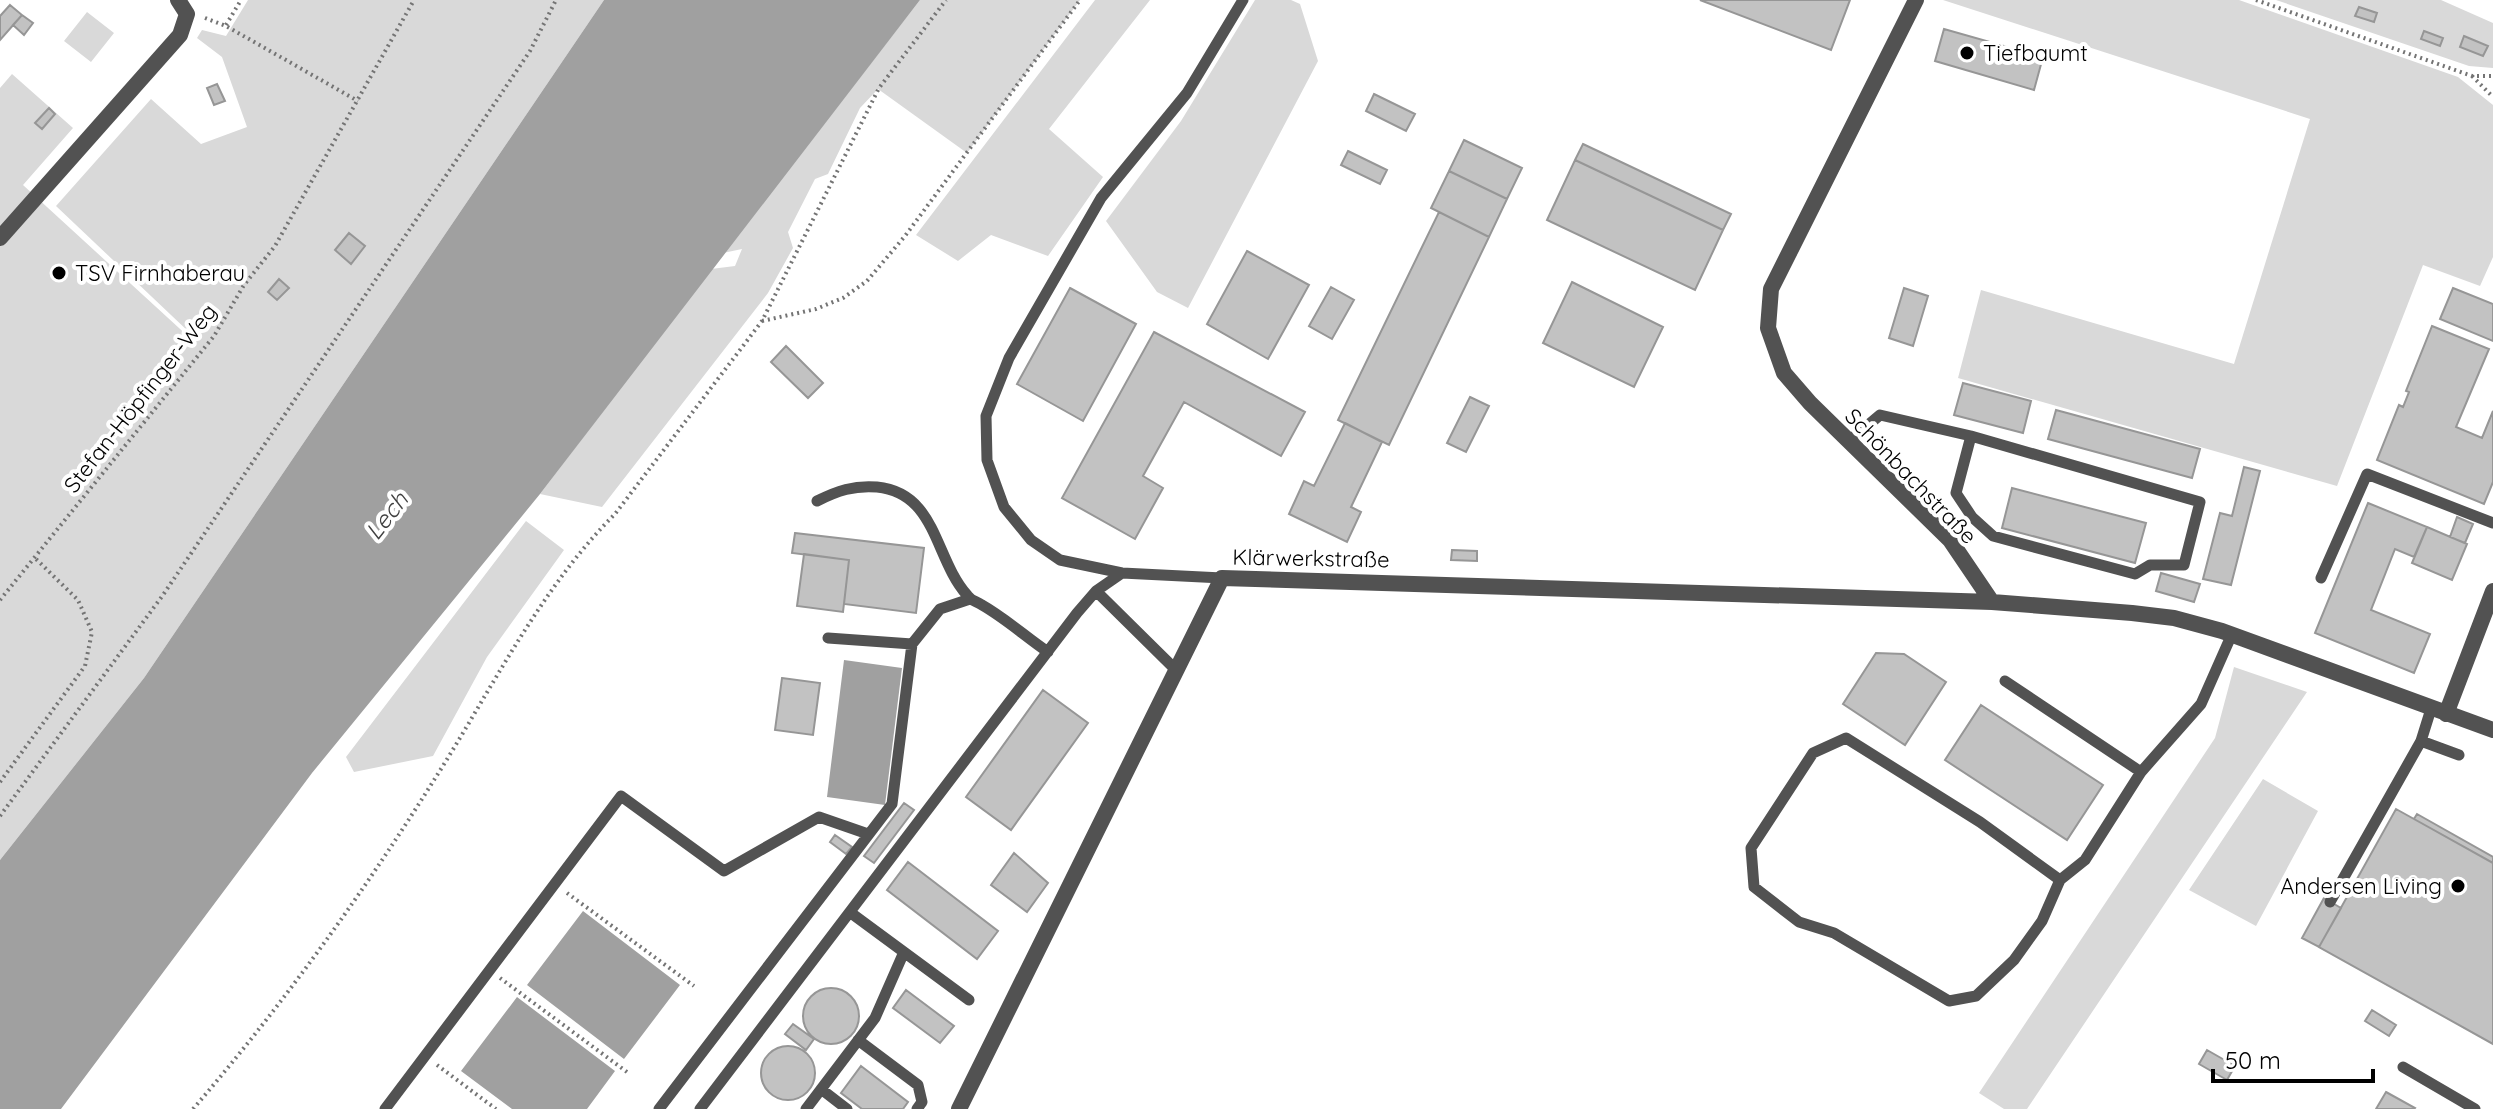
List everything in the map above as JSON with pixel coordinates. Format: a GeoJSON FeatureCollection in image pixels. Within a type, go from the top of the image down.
{"type":"FeatureCollection","features":[{"type":"Feature","properties":{"kind":"street","name":"Schönbachstraße"},"geometry":{"type":"LineString","coordinates":[[1916,0],[1771,289],[1768,328],[1784,373],[1950,540],[1992,602]]}},
{"type":"Feature","properties":{"kind":"street"},"geometry":{"type":"LineString","coordinates":[[0,238],[180,35],[182,7]]}},
{"type":"Feature","properties":{"kind":"street","name":"Klärwerkstraße"},"geometry":{"type":"LineString","coordinates":[[959,1109],[1222,578],[1992,602]]}},
{"type":"Feature","properties":{"kind":"street"},"geometry":{"type":"LineString","coordinates":[[2439,712],[2493,591]]}},
{"type":"Feature","properties":{"kind":"street"},"geometry":{"type":"LineString","coordinates":[[1992,602],[2174,618],[2232,634],[2493,730]]}},
{"type":"Feature","properties":{"kind":"lane"},"geometry":{"type":"LineString","coordinates":[[1222,578],[1122,573],[1060,560],[1031,540],[1004,507],[987,460],[986,416],[1009,358],[1093,210],[1187,93],[1243,0]]}},
{"type":"Feature","properties":{"kind":"lane"},"geometry":{"type":"LineString","coordinates":[[1849,441],[1880,415],[1971,436],[2200,502],[2184,565],[2150,565],[2135,574],[1993,536],[1972,517],[1956,493],[1971,436]]}},
{"type":"Feature","properties":{"kind":"lane"},"geometry":{"type":"LineString","coordinates":[[2321,578],[2367,474],[2493,523]]}},
{"type":"Feature","properties":{"kind":"lane"},"geometry":{"type":"LineString","coordinates":[[817,501],[837,491],[863,486],[888,488],[909,496],[933,528],[956,582],[970,599],[1048,652]]}},
{"type":"Feature","properties":{"kind":"lane"},"geometry":{"type":"LineString","coordinates":[[700,1109],[1096,591],[1122,573]]}},
{"type":"Feature","properties":{"kind":"lane"},"geometry":{"type":"LineString","coordinates":[[1096,591],[1176,670]]}},
{"type":"Feature","properties":{"kind":"lane"},"geometry":{"type":"LineString","coordinates":[[659,1109],[892,804],[912,644],[940,609],[970,599]]}},
{"type":"Feature","properties":{"kind":"lane"},"geometry":{"type":"LineString","coordinates":[[2060,880],[1980,822],[1846,738],[1813,753],[1751,848],[1754,887],[1799,922],[1834,933],[1949,1001],[1976,996],[2014,960],[2042,921],[2060,880],[2085,860],[2141,772],[2201,704],[2232,634]]}},
{"type":"Feature","properties":{"kind":"lane"},"geometry":{"type":"LineString","coordinates":[[828,638],[912,644]]}},
{"type":"Feature","properties":{"kind":"lane"},"geometry":{"type":"LineString","coordinates":[[2005,681],[2141,772]]}},
{"type":"Feature","properties":{"kind":"lane"},"geometry":{"type":"LineString","coordinates":[[2330,902],[2439,712]]}},
{"type":"Feature","properties":{"kind":"lane"},"geometry":{"type":"LineString","coordinates":[[2421,741],[2459,755]]}},
{"type":"Feature","properties":{"kind":"lane"},"geometry":{"type":"LineString","coordinates":[[385,1109],[621,796],[724,871],[819,817],[868,834]]}},
{"type":"Feature","properties":{"kind":"lane"},"geometry":{"type":"LineString","coordinates":[[851,913],[969,1000]]}},
{"type":"Feature","properties":{"kind":"lane"},"geometry":{"type":"LineString","coordinates":[[806,1109],[879,1011],[904,952]]}},
{"type":"Feature","properties":{"kind":"lane"},"geometry":{"type":"LineString","coordinates":[[858,1040],[918,1085],[922,1102],[917,1109]]}},
{"type":"Feature","properties":{"kind":"lane"},"geometry":{"type":"LineString","coordinates":[[2403,1067],[2475,1109]]}},
{"type":"Feature","properties":{"kind":"lane"},"geometry":{"type":"LineString","coordinates":[[821,1089],[847,1109]]}},
{"type":"Feature","properties":{"kind":"path"},"geometry":{"type":"LineString","coordinates":[[226,26],[241,0]]}},
{"type":"Feature","properties":{"kind":"path","name":"Stefan-Höpfinger-Weg"},"geometry":{"type":"LineString","coordinates":[[0,600],[214,336],[244,285],[275,246],[414,0]]}},
{"type":"Feature","properties":{"kind":"path"},"geometry":{"type":"LineString","coordinates":[[0,816],[163,595],[530,51],[556,0]]}},
{"type":"Feature","properties":{"kind":"path"},"geometry":{"type":"LineString","coordinates":[[193,1109],[226,1070],[374,873],[511,652],[590,538],[615,514],[762,321],[879,88],[946,0]]}},
{"type":"Feature","properties":{"kind":"path"},"geometry":{"type":"LineString","coordinates":[[762,321],[816,309],[843,298],[867,281],[905,236],[1080,0]]}},
{"type":"Feature","properties":{"kind":"path"},"geometry":{"type":"LineString","coordinates":[[2256,0],[2472,76],[2493,76]]}},
{"type":"Feature","properties":{"kind":"path"},"geometry":{"type":"LineString","coordinates":[[182,7],[226,26],[358,101]]}},
{"type":"Feature","properties":{"kind":"path"},"geometry":{"type":"LineString","coordinates":[[2472,76],[2493,97]]}},
{"type":"Feature","properties":{"kind":"path"},"geometry":{"type":"LineString","coordinates":[[0,782],[85,666],[92,632],[78,600],[35,558]]}},
{"type":"Feature","properties":{"kind":"path"},"geometry":{"type":"LineString","coordinates":[[555,885],[694,986]]}},
{"type":"Feature","properties":{"kind":"path"},"geometry":{"type":"LineString","coordinates":[[490,970],[627,1072]]}},
{"type":"Feature","properties":{"kind":"path"},"geometry":{"type":"LineString","coordinates":[[425,1056],[496,1109]]}},
{"type":"Feature","properties":{"kind":"shaded area"},"geometry":{"type":"Polygon","coordinates":[[[248,0],[604,0],[144,678],[0,860],[0,88],[12,74],[73,128],[23,185],[191,339],[190,333],[56,206],[151,99],[201,144],[247,127],[222,57],[197,38],[202,30],[226,36],[248,0]]]}},
{"type":"Feature","properties":{"kind":"shaded area"},"geometry":{"type":"Polygon","coordinates":[[[920,0],[1080,0],[967,153],[878,89],[860,108],[828,174],[815,179],[788,232],[793,248],[768,293],[602,507],[540,494],[711,269],[735,266],[742,249],[723,253],[920,0]]]}},
{"type":"Feature","properties":{"kind":"shaded area"},"geometry":{"type":"Polygon","coordinates":[[[1095,0],[1150,0],[1049,129],[1103,177],[1048,256],[991,235],[958,261],[916,235],[1095,0]]]}},
{"type":"Feature","properties":{"kind":"shaded area"},"geometry":{"type":"Polygon","coordinates":[[[1255,0],[1291,0],[1300,4],[1318,61],[1188,308],[1157,292],[1106,221],[1181,121],[1255,0]]]}},
{"type":"Feature","properties":{"kind":"shaded area"},"geometry":{"type":"Polygon","coordinates":[[[1943,0],[2239,0],[2458,77],[2493,105],[2493,257],[2480,286],[2423,265],[2337,486],[1958,378],[1981,290],[2234,364],[2310,119],[1943,0]]]}},
{"type":"Feature","properties":{"kind":"shaded area"},"geometry":{"type":"Polygon","coordinates":[[[2276,0],[2441,0],[2493,23],[2493,68],[2469,66],[2276,0]]]}},
{"type":"Feature","properties":{"kind":"shaded area"},"geometry":{"type":"Polygon","coordinates":[[[87,12],[114,33],[91,62],[64,41],[87,12]]]}},
{"type":"Feature","properties":{"kind":"shaded area"},"geometry":{"type":"Polygon","coordinates":[[[526,521],[564,550],[487,657],[433,756],[354,772],[346,757],[526,521]]]}},
{"type":"Feature","properties":{"kind":"shaded area"},"geometry":{"type":"Polygon","coordinates":[[[2234,667],[2307,692],[2027,1109],[2004,1109],[1979,1093],[2215,738],[2234,667]]]}},
{"type":"Feature","properties":{"kind":"shaded area"},"geometry":{"type":"Polygon","coordinates":[[[2263,779],[2318,811],[2256,926],[2189,890],[2263,779]]]}},
{"type":"Feature","properties":{"kind":"water","name":"Lech"},"geometry":{"type":"Polygon","coordinates":[[[604,0],[920,0],[540,494],[312,773],[61,1109],[0,1109],[0,860],[144,678],[604,0]]]}},
{"type":"Feature","properties":{"kind":"water"},"geometry":{"type":"Polygon","coordinates":[[[844,660],[902,668],[885,805],[827,797],[844,660]]]}},
{"type":"Feature","properties":{"kind":"water"},"geometry":{"type":"Polygon","coordinates":[[[583,911],[680,985],[624,1059],[527,985],[583,911]]]}},
{"type":"Feature","properties":{"kind":"water"},"geometry":{"type":"Polygon","coordinates":[[[517,997],[615,1071],[587,1109],[512,1109],[461,1071],[517,997]]]}},
{"type":"Feature","properties":{"kind":"building"},"geometry":{"type":"Polygon","coordinates":[[[1700,0],[1850,0],[1831,50],[1700,0]]]}},
{"type":"Feature","properties":{"kind":"building"},"geometry":{"type":"Polygon","coordinates":[[[10,5],[22,15],[0,40],[0,16],[10,5]]]}},
{"type":"Feature","properties":{"kind":"building"},"geometry":{"type":"Polygon","coordinates":[[[2359,7],[2377,13],[2374,22],[2355,16],[2359,7]]]}},
{"type":"Feature","properties":{"kind":"building"},"geometry":{"type":"Polygon","coordinates":[[[22,15],[33,23],[24,35],[13,25],[22,15]]]}},
{"type":"Feature","properties":{"kind":"building"},"geometry":{"type":"Polygon","coordinates":[[[1944,29],[2043,57],[2034,90],[1935,61],[1944,29]]]}},
{"type":"Feature","properties":{"kind":"building"},"geometry":{"type":"Polygon","coordinates":[[[2424,31],[2443,38],[2440,46],[2421,39],[2424,31]]]}},
{"type":"Feature","properties":{"kind":"building"},"geometry":{"type":"Polygon","coordinates":[[[2464,36],[2488,46],[2483,56],[2460,47],[2464,36]]]}},
{"type":"Feature","properties":{"kind":"building"},"geometry":{"type":"Polygon","coordinates":[[[217,84],[225,101],[214,105],[207,88],[217,84]]]}},
{"type":"Feature","properties":{"kind":"building"},"geometry":{"type":"Polygon","coordinates":[[[1374,94],[1415,114],[1406,131],[1366,111],[1374,94]]]}},
{"type":"Feature","properties":{"kind":"building"},"geometry":{"type":"Polygon","coordinates":[[[49,108],[55,114],[42,129],[35,123],[49,108]]]}},
{"type":"Feature","properties":{"kind":"building"},"geometry":{"type":"Polygon","coordinates":[[[1464,140],[1522,168],[1507,199],[1449,171],[1464,140]]]}},
{"type":"Feature","properties":{"kind":"building"},"geometry":{"type":"Polygon","coordinates":[[[1583,144],[1731,214],[1723,230],[1575,160],[1583,144]]]}},
{"type":"Feature","properties":{"kind":"building"},"geometry":{"type":"Polygon","coordinates":[[[1348,151],[1387,170],[1380,184],[1341,165],[1348,151]]]}},
{"type":"Feature","properties":{"kind":"building"},"geometry":{"type":"Polygon","coordinates":[[[1575,160],[1723,230],[1695,290],[1547,220],[1575,160]]]}},
{"type":"Feature","properties":{"kind":"building"},"geometry":{"type":"Polygon","coordinates":[[[1449,171],[1507,199],[1489,237],[1431,208],[1449,171]]]}},
{"type":"Feature","properties":{"kind":"building"},"geometry":{"type":"Polygon","coordinates":[[[1439,212],[1489,237],[1389,445],[1338,420],[1439,212]]]}},
{"type":"Feature","properties":{"kind":"building"},"geometry":{"type":"Polygon","coordinates":[[[349,233],[365,246],[351,264],[335,250],[349,233]]]}},
{"type":"Feature","properties":{"kind":"building"},"geometry":{"type":"Polygon","coordinates":[[[1247,251],[1309,285],[1268,359],[1207,324],[1247,251]]]}},
{"type":"Feature","properties":{"kind":"building"},"geometry":{"type":"Polygon","coordinates":[[[279,279],[289,288],[277,300],[268,292],[279,279]]]}},
{"type":"Feature","properties":{"kind":"building"},"geometry":{"type":"Polygon","coordinates":[[[1572,282],[1663,327],[1634,387],[1543,343],[1572,282]]]}},
{"type":"Feature","properties":{"kind":"building"},"geometry":{"type":"Polygon","coordinates":[[[1331,287],[1354,300],[1332,339],[1309,326],[1331,287]]]}},
{"type":"Feature","properties":{"kind":"building"},"geometry":{"type":"Polygon","coordinates":[[[1070,288],[1136,324],[1083,421],[1017,384],[1070,288]]]}},
{"type":"Feature","properties":{"kind":"building"},"geometry":{"type":"Polygon","coordinates":[[[1904,288],[1928,296],[1913,346],[1889,338],[1904,288]]]}},
{"type":"Feature","properties":{"kind":"building"},"geometry":{"type":"Polygon","coordinates":[[[2453,288],[2493,304],[2493,341],[2440,319],[2453,288]]]}},
{"type":"Feature","properties":{"kind":"building"},"geometry":{"type":"Polygon","coordinates":[[[2432,326],[2489,349],[2456,427],[2482,438],[2493,411],[2493,482],[2484,504],[2377,460],[2399,405],[2403,407],[2409,392],[2406,391],[2432,326]]]}},
{"type":"Feature","properties":{"kind":"building"},"geometry":{"type":"Polygon","coordinates":[[[1154,332],[1305,412],[1281,456],[1184,402],[1143,476],[1163,488],[1135,539],[1062,498],[1154,332]]]}},
{"type":"Feature","properties":{"kind":"building"},"geometry":{"type":"Polygon","coordinates":[[[786,346],[823,383],[808,398],[771,362],[786,346]]]}},
{"type":"Feature","properties":{"kind":"building"},"geometry":{"type":"Polygon","coordinates":[[[1963,383],[2031,401],[2023,433],[1954,415],[1963,383]]]}},
{"type":"Feature","properties":{"kind":"building"},"geometry":{"type":"Polygon","coordinates":[[[1470,397],[1489,406],[1466,452],[1447,443],[1470,397]]]}},
{"type":"Feature","properties":{"kind":"building"},"geometry":{"type":"Polygon","coordinates":[[[2056,410],[2200,449],[2192,478],[2048,439],[2056,410]]]}},
{"type":"Feature","properties":{"kind":"building"},"geometry":{"type":"Polygon","coordinates":[[[1345,423],[1382,442],[1351,507],[1361,512],[1347,542],[1289,514],[1304,481],[1314,486],[1345,423]]]}},
{"type":"Feature","properties":{"kind":"building"},"geometry":{"type":"Polygon","coordinates":[[[2244,467],[2260,471],[2231,585],[2203,579],[2220,513],[2232,516],[2244,467]]]}},
{"type":"Feature","properties":{"kind":"building"},"geometry":{"type":"Polygon","coordinates":[[[2012,488],[2146,523],[2135,563],[2002,528],[2012,488]]]}},
{"type":"Feature","properties":{"kind":"building"},"geometry":{"type":"Polygon","coordinates":[[[2368,503],[2427,527],[2414,557],[2395,549],[2371,610],[2430,634],[2414,673],[2315,633],[2368,503]]]}},
{"type":"Feature","properties":{"kind":"building"},"geometry":{"type":"Polygon","coordinates":[[[2457,517],[2473,524],[2465,543],[2450,537],[2457,517]]]}},
{"type":"Feature","properties":{"kind":"building"},"geometry":{"type":"Polygon","coordinates":[[[2427,527],[2467,544],[2452,580],[2412,563],[2427,527]]]}},
{"type":"Feature","properties":{"kind":"building"},"geometry":{"type":"Polygon","coordinates":[[[795,533],[924,548],[916,613],[844,604],[849,560],[792,553],[795,533]]]}},
{"type":"Feature","properties":{"kind":"building"},"geometry":{"type":"Polygon","coordinates":[[[1452,550],[1477,551],[1477,561],[1451,560],[1452,550]]]}},
{"type":"Feature","properties":{"kind":"building"},"geometry":{"type":"Polygon","coordinates":[[[804,554],[849,560],[843,612],[797,606],[804,554]]]}},
{"type":"Feature","properties":{"kind":"building"},"geometry":{"type":"Polygon","coordinates":[[[2161,573],[2200,584],[2194,602],[2156,591],[2161,573]]]}},
{"type":"Feature","properties":{"kind":"building"},"geometry":{"type":"Polygon","coordinates":[[[1876,653],[1904,654],[1946,682],[1905,745],[1843,704],[1876,653]]]}},
{"type":"Feature","properties":{"kind":"building"},"geometry":{"type":"Polygon","coordinates":[[[782,678],[820,683],[813,735],[775,730],[782,678]]]}},
{"type":"Feature","properties":{"kind":"building"},"geometry":{"type":"Polygon","coordinates":[[[1043,690],[1088,723],[1011,830],[966,797],[1043,690]]]}},
{"type":"Feature","properties":{"kind":"building"},"geometry":{"type":"Polygon","coordinates":[[[1981,705],[2103,785],[2067,840],[1945,760],[1981,705]]]}},
{"type":"Feature","properties":{"kind":"building"},"geometry":{"type":"Polygon","coordinates":[[[904,803],[914,810],[874,863],[864,856],[904,803]]]}},
{"type":"Feature","properties":{"kind":"building"},"geometry":{"type":"Polygon","coordinates":[[[2396,809],[2493,863],[2493,1044],[2319,947],[2396,809]]]}},
{"type":"Feature","properties":{"kind":"building"},"geometry":{"type":"Polygon","coordinates":[[[2417,814],[2493,857],[2493,863],[2414,819],[2417,814]]]}},
{"type":"Feature","properties":{"kind":"building"},"geometry":{"type":"Polygon","coordinates":[[[835,835],[852,847],[846,854],[830,842],[835,835]]]}},
{"type":"Feature","properties":{"kind":"building"},"geometry":{"type":"Polygon","coordinates":[[[1014,853],[1048,883],[1027,912],[991,885],[1014,853]]]}},
{"type":"Feature","properties":{"kind":"building"},"geometry":{"type":"Polygon","coordinates":[[[908,862],[998,931],[977,959],[887,890],[908,862]]]}},
{"type":"Feature","properties":{"kind":"building"},"geometry":{"type":"Polygon","coordinates":[[[2324,898],[2341,908],[2319,947],[2302,938],[2324,898]]]}},
{"type":"Feature","properties":{"kind":"building"},"geometry":{"type":"Polygon","coordinates":[[[831,988],[850,997],[859,1016],[850,1035],[831,1044],[812,1035],[803,1016],[812,997],[831,988]]]}},
{"type":"Feature","properties":{"kind":"building"},"geometry":{"type":"Polygon","coordinates":[[[906,990],[954,1026],[940,1043],[893,1008],[906,990]]]}},
{"type":"Feature","properties":{"kind":"building"},"geometry":{"type":"Polygon","coordinates":[[[2372,1010],[2396,1025],[2389,1036],[2365,1021],[2372,1010]]]}},
{"type":"Feature","properties":{"kind":"building"},"geometry":{"type":"Polygon","coordinates":[[[793,1024],[814,1039],[806,1050],[785,1034],[793,1024]]]}},
{"type":"Feature","properties":{"kind":"building"},"geometry":{"type":"Polygon","coordinates":[[[788,1046],[799,1048],[807,1054],[813,1062],[813,1084],[807,1092],[799,1098],[788,1100],[777,1098],[769,1092],[763,1084],[761,1073],[763,1062],[769,1054],[777,1048],[788,1046]]]}},
{"type":"Feature","properties":{"kind":"building"},"geometry":{"type":"Polygon","coordinates":[[[2207,1050],[2235,1066],[2227,1080],[2199,1064],[2207,1050]]]}},
{"type":"Feature","properties":{"kind":"building"},"geometry":{"type":"Polygon","coordinates":[[[861,1066],[908,1102],[903,1109],[862,1109],[841,1093],[861,1066]]]}},
{"type":"Feature","properties":{"kind":"building"},"geometry":{"type":"Polygon","coordinates":[[[2386,1092],[2415,1108],[2376,1109],[2386,1092]]]}},
{"type":"Feature","properties":{"kind":"place","name":"Tiefbaumt"},"geometry":{"type":"Point","coordinates":[1967,53]}},
{"type":"Feature","properties":{"kind":"place","name":"TSV Firnhaberau"},"geometry":{"type":"Point","coordinates":[59,273]}},
{"type":"Feature","properties":{"kind":"place","name":"Andersen Living"},"geometry":{"type":"Point","coordinates":[2458,886]}}]}
